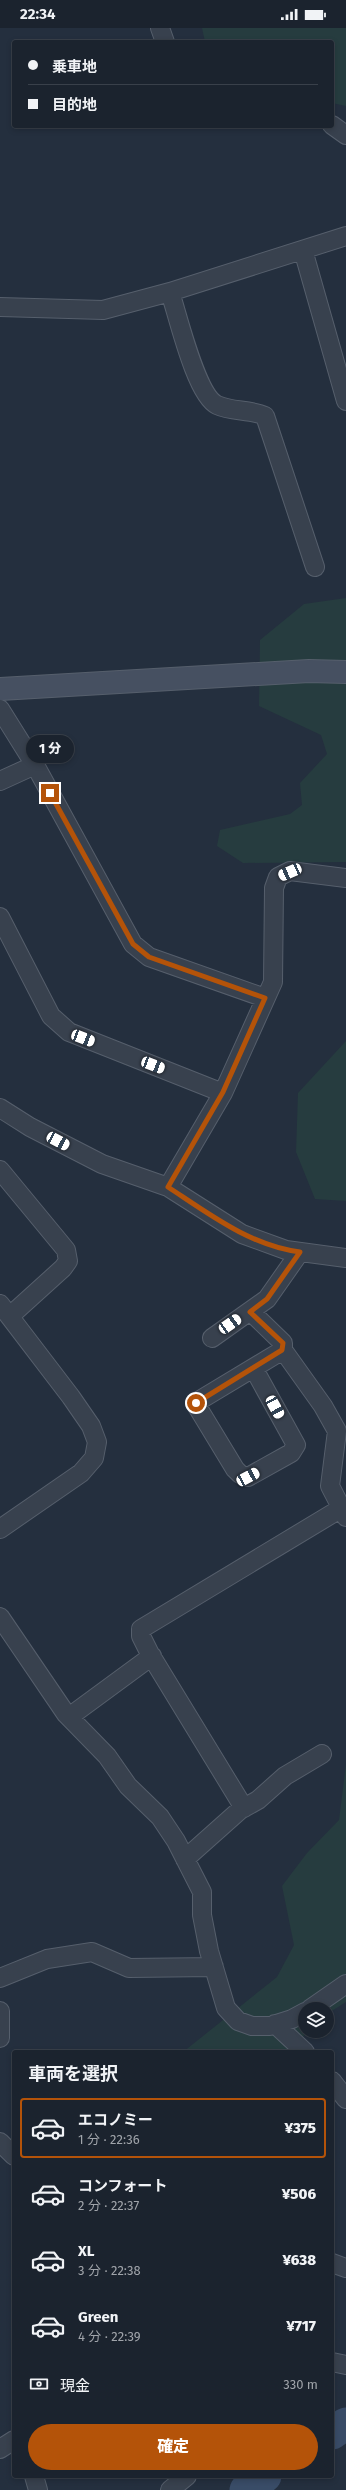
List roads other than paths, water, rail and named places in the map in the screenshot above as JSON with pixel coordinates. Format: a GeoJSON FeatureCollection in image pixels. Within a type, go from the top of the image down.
{"type":"FeatureCollection","features":[{"type":"Feature","properties":{"kind":"street"},"geometry":{"type":"LineString","coordinates":[[160,28],[164,40]]}},
{"type":"Feature","properties":{"kind":"street"},"geometry":{"type":"LineString","coordinates":[[334,126],[346,135]]}},
{"type":"Feature","properties":{"kind":"street"},"geometry":{"type":"LineString","coordinates":[[0,308],[103,310],[170,292],[346,236]]}},
{"type":"Feature","properties":{"kind":"street"},"geometry":{"type":"LineString","coordinates":[[303,250],[346,401]]}},
{"type":"Feature","properties":{"kind":"street"},"geometry":{"type":"LineString","coordinates":[[170,292],[196,373],[206,396],[217,405],[255,412],[265,416],[315,567]]}},
{"type":"Feature","properties":{"kind":"street"},"geometry":{"type":"LineString","coordinates":[[0,689],[309,671],[346,672]]}},
{"type":"Feature","properties":{"kind":"street"},"geometry":{"type":"LineString","coordinates":[[0,709],[35,765],[133,944],[149,957],[265,998]]}},
{"type":"Feature","properties":{"kind":"street"},"geometry":{"type":"LineString","coordinates":[[0,781],[35,765]]}},
{"type":"Feature","properties":{"kind":"street"},"geometry":{"type":"LineString","coordinates":[[168,1187],[223,1092],[273,982],[274,888],[278,877],[290,872],[346,878]]}},
{"type":"Feature","properties":{"kind":"street"},"geometry":{"type":"LineString","coordinates":[[0,917],[51,1016],[69,1032],[223,1092]]}},
{"type":"Feature","properties":{"kind":"street"},"geometry":{"type":"LineString","coordinates":[[0,1108],[30,1128],[102,1164],[168,1187],[242,1234],[286,1250],[346,1258]]}},
{"type":"Feature","properties":{"kind":"street"},"geometry":{"type":"LineString","coordinates":[[0,1170],[66,1250],[68,1261],[63,1268],[5,1310],[91,1426],[97,1442],[94,1458],[81,1473],[0,1529]]}},
{"type":"Feature","properties":{"kind":"street"},"geometry":{"type":"LineString","coordinates":[[212,1338],[267,1299],[300,1252]]}},
{"type":"Feature","properties":{"kind":"street"},"geometry":{"type":"LineString","coordinates":[[244,1808],[152,1656],[141,1636],[141,1629],[343,1513],[330,1486],[337,1431],[320,1400],[282,1350],[283,1343],[250,1312]]}},
{"type":"Feature","properties":{"kind":"street"},"geometry":{"type":"LineString","coordinates":[[254,1369],[296,1445],[290,1454],[248,1477],[240,1474],[235,1469],[196,1403],[254,1369],[282,1350]]}},
{"type":"Feature","properties":{"kind":"street"},"geometry":{"type":"LineString","coordinates":[[0,1617],[69,1717],[107,1756],[128,1786],[160,1817],[185,1859],[202,1892],[202,1915],[214,1967],[226,2008],[238,2021],[252,2026],[275,2024],[298,2016]]}},
{"type":"Feature","properties":{"kind":"street"},"geometry":{"type":"LineString","coordinates":[[69,1717],[152,1656]]}},
{"type":"Feature","properties":{"kind":"street"},"geometry":{"type":"LineString","coordinates":[[185,1859],[244,1808],[258,1800],[285,1776],[322,1754]]}},
{"type":"Feature","properties":{"kind":"street"},"geometry":{"type":"LineString","coordinates":[[0,1978],[47,1959],[92,1952],[130,1968],[214,1967]]}},
{"type":"Feature","properties":{"kind":"street"},"geometry":{"type":"LineString","coordinates":[[320,2002],[346,1984]]}},
{"type":"Feature","properties":{"kind":"street"},"geometry":{"type":"LineString","coordinates":[[0,2011],[0,2038]]}},
{"type":"Feature","properties":{"kind":"street"},"geometry":{"type":"LineString","coordinates":[[275,2024],[303,2050]]}},
{"type":"Feature","properties":{"kind":"street"},"geometry":{"type":"LineString","coordinates":[[334,2084],[346,2099]]}},
{"type":"Feature","properties":{"kind":"street"},"geometry":{"type":"LineString","coordinates":[[0,2142],[12,2154]]}},
{"type":"Feature","properties":{"kind":"street"},"geometry":{"type":"LineString","coordinates":[[334,2264],[346,2268]]}},
{"type":"Feature","properties":{"kind":"street"},"geometry":{"type":"LineString","coordinates":[[334,2362],[346,2365]]}},
{"type":"Feature","properties":{"kind":"street"},"geometry":{"type":"LineString","coordinates":[[0,2449],[12,2441]]}},
{"type":"Feature","properties":{"kind":"street"},"geometry":{"type":"LineString","coordinates":[[35,2478],[38,2490]]}},
{"type":"Feature","properties":{"kind":"street"},"geometry":{"type":"LineString","coordinates":[[170,2490],[185,2478]]}},
{"type":"Feature","properties":{"kind":"waterway"},"geometry":{"type":"LineString","coordinates":[[334,2432],[346,2424]]}},
{"type":"Feature","properties":{"kind":"waterway"},"geometry":{"type":"LineString","coordinates":[[246,2490],[262,2478]]}}]}
